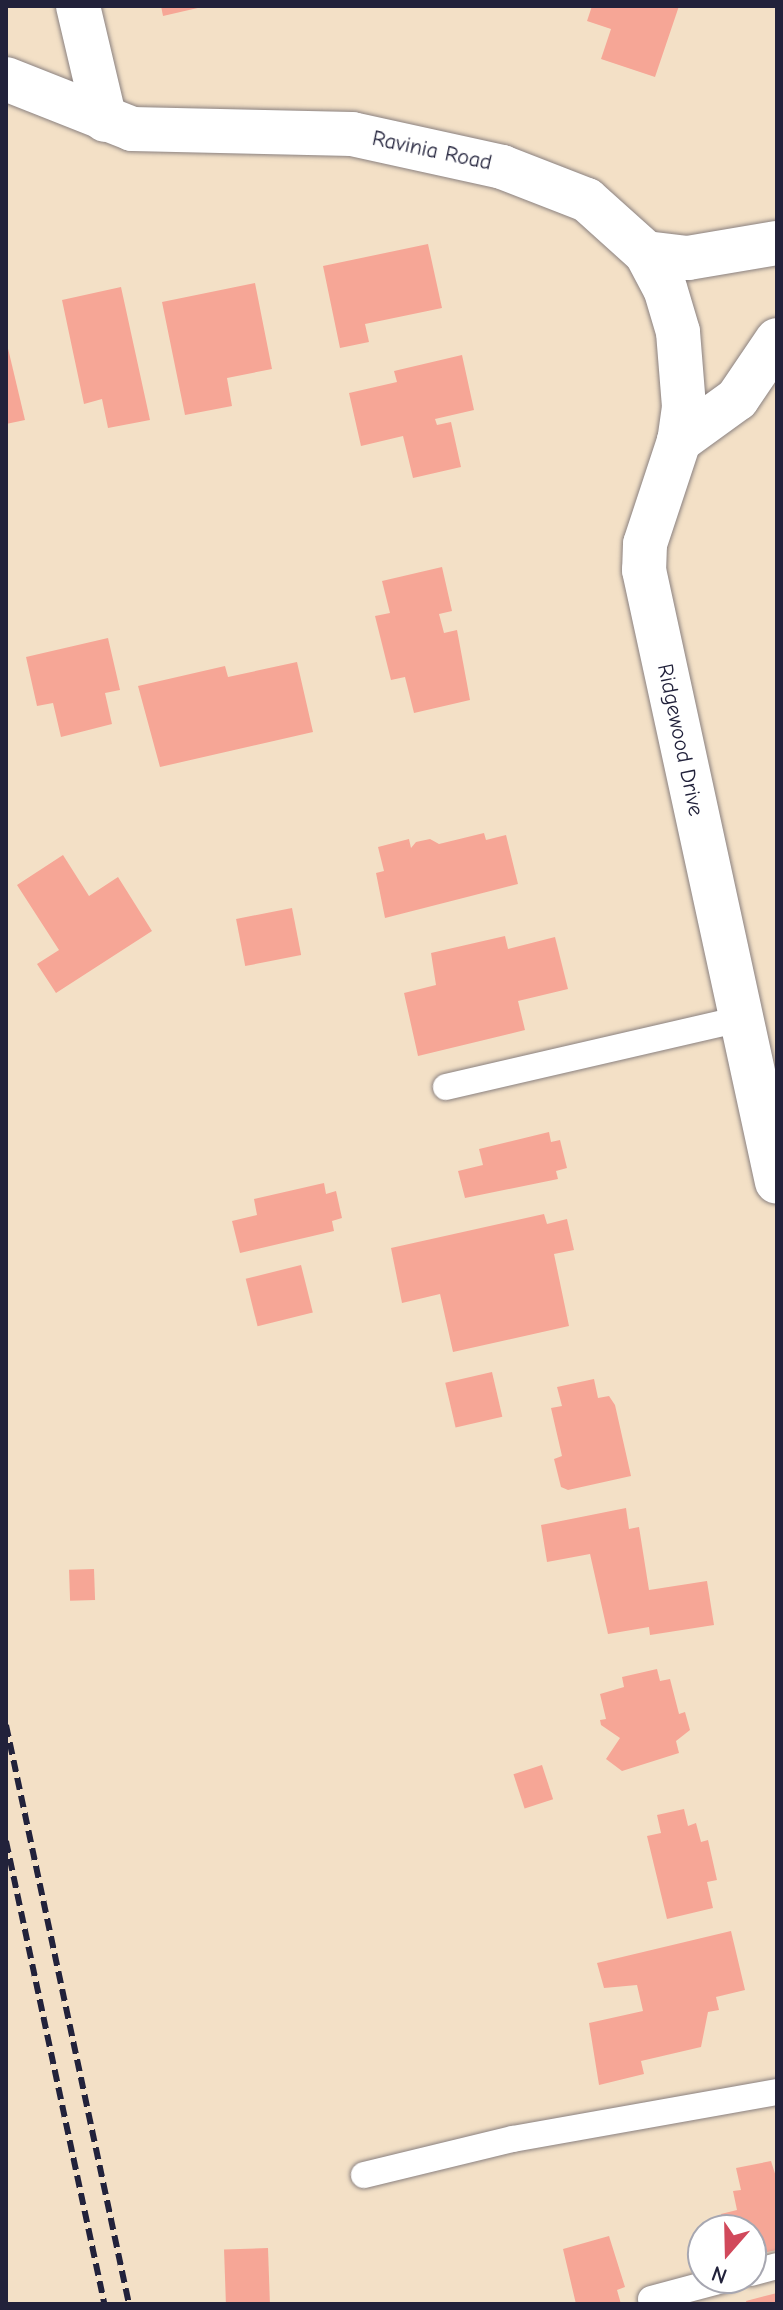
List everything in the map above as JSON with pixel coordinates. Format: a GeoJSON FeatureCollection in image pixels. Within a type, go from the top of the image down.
{"type":"FeatureCollection","features":[{"type":"Feature","properties":{"kind":"street"},"geometry":{"type":"LineString","coordinates":[[78,6],[105,120]]}},
{"type":"Feature","properties":{"kind":"street","name":"Ravinia Road"},"geometry":{"type":"LineString","coordinates":[[6,79],[105,120],[160,134],[307,131],[418,145],[502,167],[587,200],[646,253],[665,288],[678,332],[684,407],[679,441]]}},
{"type":"Feature","properties":{"kind":"street"},"geometry":{"type":"LineString","coordinates":[[646,253],[688,258],[777,243]]}},
{"type":"Feature","properties":{"kind":"street"},"geometry":{"type":"LineString","coordinates":[[679,441],[737,399],[777,340]]}},
{"type":"Feature","properties":{"kind":"street","name":"Ridgewood Drive"},"geometry":{"type":"LineString","coordinates":[[679,441],[645,544],[644,570],[777,1182]]}},
{"type":"Feature","properties":{"kind":"lane"},"geometry":{"type":"LineString","coordinates":[[446,1087],[740,1019]]}},
{"type":"Feature","properties":{"kind":"lane"},"geometry":{"type":"LineString","coordinates":[[364,2175],[513,2139],[777,2092]]}},
{"type":"Feature","properties":{"kind":"lane"},"geometry":{"type":"LineString","coordinates":[[651,2299],[687,2289]]}},
{"type":"Feature","properties":{"kind":"building"},"geometry":{"type":"Polygon","coordinates":[[[161,6],[202,6],[202,7],[163,16],[161,6]]]}},
{"type":"Feature","properties":{"kind":"building"},"geometry":{"type":"Polygon","coordinates":[[[592,6],[679,6],[655,77],[601,59],[611,29],[587,21],[592,6]]]}},
{"type":"Feature","properties":{"kind":"building"},"geometry":{"type":"Polygon","coordinates":[[[428,244],[442,308],[365,324],[369,342],[340,348],[323,266],[428,244]]]}},
{"type":"Feature","properties":{"kind":"building"},"geometry":{"type":"Polygon","coordinates":[[[255,283],[272,369],[227,378],[232,406],[185,415],[162,302],[255,283]]]}},
{"type":"Feature","properties":{"kind":"building"},"geometry":{"type":"Polygon","coordinates":[[[121,287],[150,420],[108,428],[102,399],[84,404],[62,300],[121,287]]]}},
{"type":"Feature","properties":{"kind":"building"},"geometry":{"type":"Polygon","coordinates":[[[6,340],[25,420],[6,424],[6,340]]]}},
{"type":"Feature","properties":{"kind":"building"},"geometry":{"type":"Polygon","coordinates":[[[462,355],[474,410],[435,419],[437,425],[451,422],[461,467],[413,478],[403,436],[361,446],[349,393],[397,382],[394,371],[462,355]]]}},
{"type":"Feature","properties":{"kind":"building"},"geometry":{"type":"Polygon","coordinates":[[[442,567],[452,611],[439,614],[444,633],[457,630],[470,700],[414,713],[405,677],[391,680],[375,616],[390,613],[382,581],[442,567]]]}},
{"type":"Feature","properties":{"kind":"building"},"geometry":{"type":"Polygon","coordinates":[[[108,638],[120,690],[105,693],[112,724],[61,737],[53,703],[37,706],[26,657],[108,638]]]}},
{"type":"Feature","properties":{"kind":"building"},"geometry":{"type":"Polygon","coordinates":[[[297,662],[313,732],[160,767],[138,686],[225,666],[228,677],[297,662]]]}},
{"type":"Feature","properties":{"kind":"building"},"geometry":{"type":"Polygon","coordinates":[[[484,833],[486,840],[506,835],[518,884],[385,918],[376,873],[384,871],[378,847],[409,839],[411,848],[416,842],[430,839],[439,844],[484,833]]]}},
{"type":"Feature","properties":{"kind":"building"},"geometry":{"type":"Polygon","coordinates":[[[63,855],[89,896],[118,877],[152,931],[56,993],[37,964],[59,950],[17,885],[63,855]]]}},
{"type":"Feature","properties":{"kind":"building"},"geometry":{"type":"Polygon","coordinates":[[[292,908],[301,955],[245,966],[236,919],[292,908]]]}},
{"type":"Feature","properties":{"kind":"building"},"geometry":{"type":"Polygon","coordinates":[[[505,936],[508,949],[555,937],[568,989],[518,1001],[525,1030],[418,1056],[404,993],[436,985],[431,953],[505,936]]]}},
{"type":"Feature","properties":{"kind":"building"},"geometry":{"type":"Polygon","coordinates":[[[549,1132],[551,1142],[560,1140],[567,1168],[556,1171],[558,1179],[465,1198],[458,1171],[483,1165],[479,1149],[549,1132]]]}},
{"type":"Feature","properties":{"kind":"building"},"geometry":{"type":"Polygon","coordinates":[[[324,1183],[326,1194],[336,1191],[342,1218],[332,1221],[334,1231],[240,1253],[232,1221],[257,1215],[254,1199],[324,1183]]]}},
{"type":"Feature","properties":{"kind":"building"},"geometry":{"type":"Polygon","coordinates":[[[544,1214],[547,1224],[567,1219],[574,1250],[554,1254],[569,1326],[453,1352],[440,1294],[402,1303],[391,1248],[544,1214]]]}},
{"type":"Feature","properties":{"kind":"building"},"geometry":{"type":"Polygon","coordinates":[[[301,1265],[313,1313],[258,1326],[246,1279],[301,1265]]]}},
{"type":"Feature","properties":{"kind":"building"},"geometry":{"type":"Polygon","coordinates":[[[492,1372],[502,1417],[456,1428],[445,1383],[492,1372]]]}},
{"type":"Feature","properties":{"kind":"building"},"geometry":{"type":"Polygon","coordinates":[[[594,1379],[598,1398],[609,1396],[615,1405],[631,1476],[568,1490],[561,1487],[554,1459],[562,1456],[551,1408],[562,1406],[557,1387],[594,1379]]]}},
{"type":"Feature","properties":{"kind":"building"},"geometry":{"type":"Polygon","coordinates":[[[626,1508],[629,1529],[639,1527],[649,1590],[707,1581],[714,1625],[650,1635],[649,1627],[608,1634],[590,1554],[547,1562],[541,1525],[626,1508]]]}},
{"type":"Feature","properties":{"kind":"building"},"geometry":{"type":"Polygon","coordinates":[[[94,1569],[95,1600],[70,1601],[69,1570],[94,1569]]]}},
{"type":"Feature","properties":{"kind":"building"},"geometry":{"type":"Polygon","coordinates":[[[657,1669],[660,1681],[670,1679],[679,1714],[685,1712],[690,1730],[676,1741],[679,1753],[622,1771],[606,1759],[620,1738],[601,1725],[600,1720],[606,1719],[600,1694],[624,1687],[622,1677],[657,1669]]]}},
{"type":"Feature","properties":{"kind":"building"},"geometry":{"type":"Polygon","coordinates":[[[542,1765],[553,1799],[525,1809],[513,1774],[542,1765]]]}},
{"type":"Feature","properties":{"kind":"building"},"geometry":{"type":"Polygon","coordinates":[[[684,1809],[688,1826],[696,1823],[701,1842],[708,1840],[717,1880],[707,1882],[713,1908],[667,1919],[647,1836],[661,1833],[657,1815],[684,1809]]]}},
{"type":"Feature","properties":{"kind":"building"},"geometry":{"type":"Polygon","coordinates":[[[731,1931],[745,1990],[716,1997],[719,2010],[708,2012],[701,2047],[641,2061],[644,2074],[599,2085],[589,2023],[643,2011],[637,1985],[604,1988],[597,1963],[731,1931]]]}},
{"type":"Feature","properties":{"kind":"building"},"geometry":{"type":"Polygon","coordinates":[[[771,2161],[777,2180],[777,2250],[767,2252],[767,2214],[721,2214],[737,2210],[733,2191],[741,2190],[736,2168],[771,2161]]]}},
{"type":"Feature","properties":{"kind":"building"},"geometry":{"type":"Polygon","coordinates":[[[609,2236],[625,2287],[617,2290],[621,2304],[576,2304],[563,2249],[609,2236]]]}},
{"type":"Feature","properties":{"kind":"building"},"geometry":{"type":"Polygon","coordinates":[[[268,2248],[270,2304],[226,2304],[224,2250],[268,2248]]]}},
{"type":"Feature","properties":{"kind":"building"},"geometry":{"type":"Polygon","coordinates":[[[777,2293],[777,2304],[747,2304],[746,2301],[777,2293]]]}},
{"type":"Feature","properties":{"kind":"railway"},"geometry":{"type":"LineString","coordinates":[[6,1725],[129,2304]]}},
{"type":"Feature","properties":{"kind":"railway"},"geometry":{"type":"LineString","coordinates":[[6,1841],[104,2304]]}}]}
